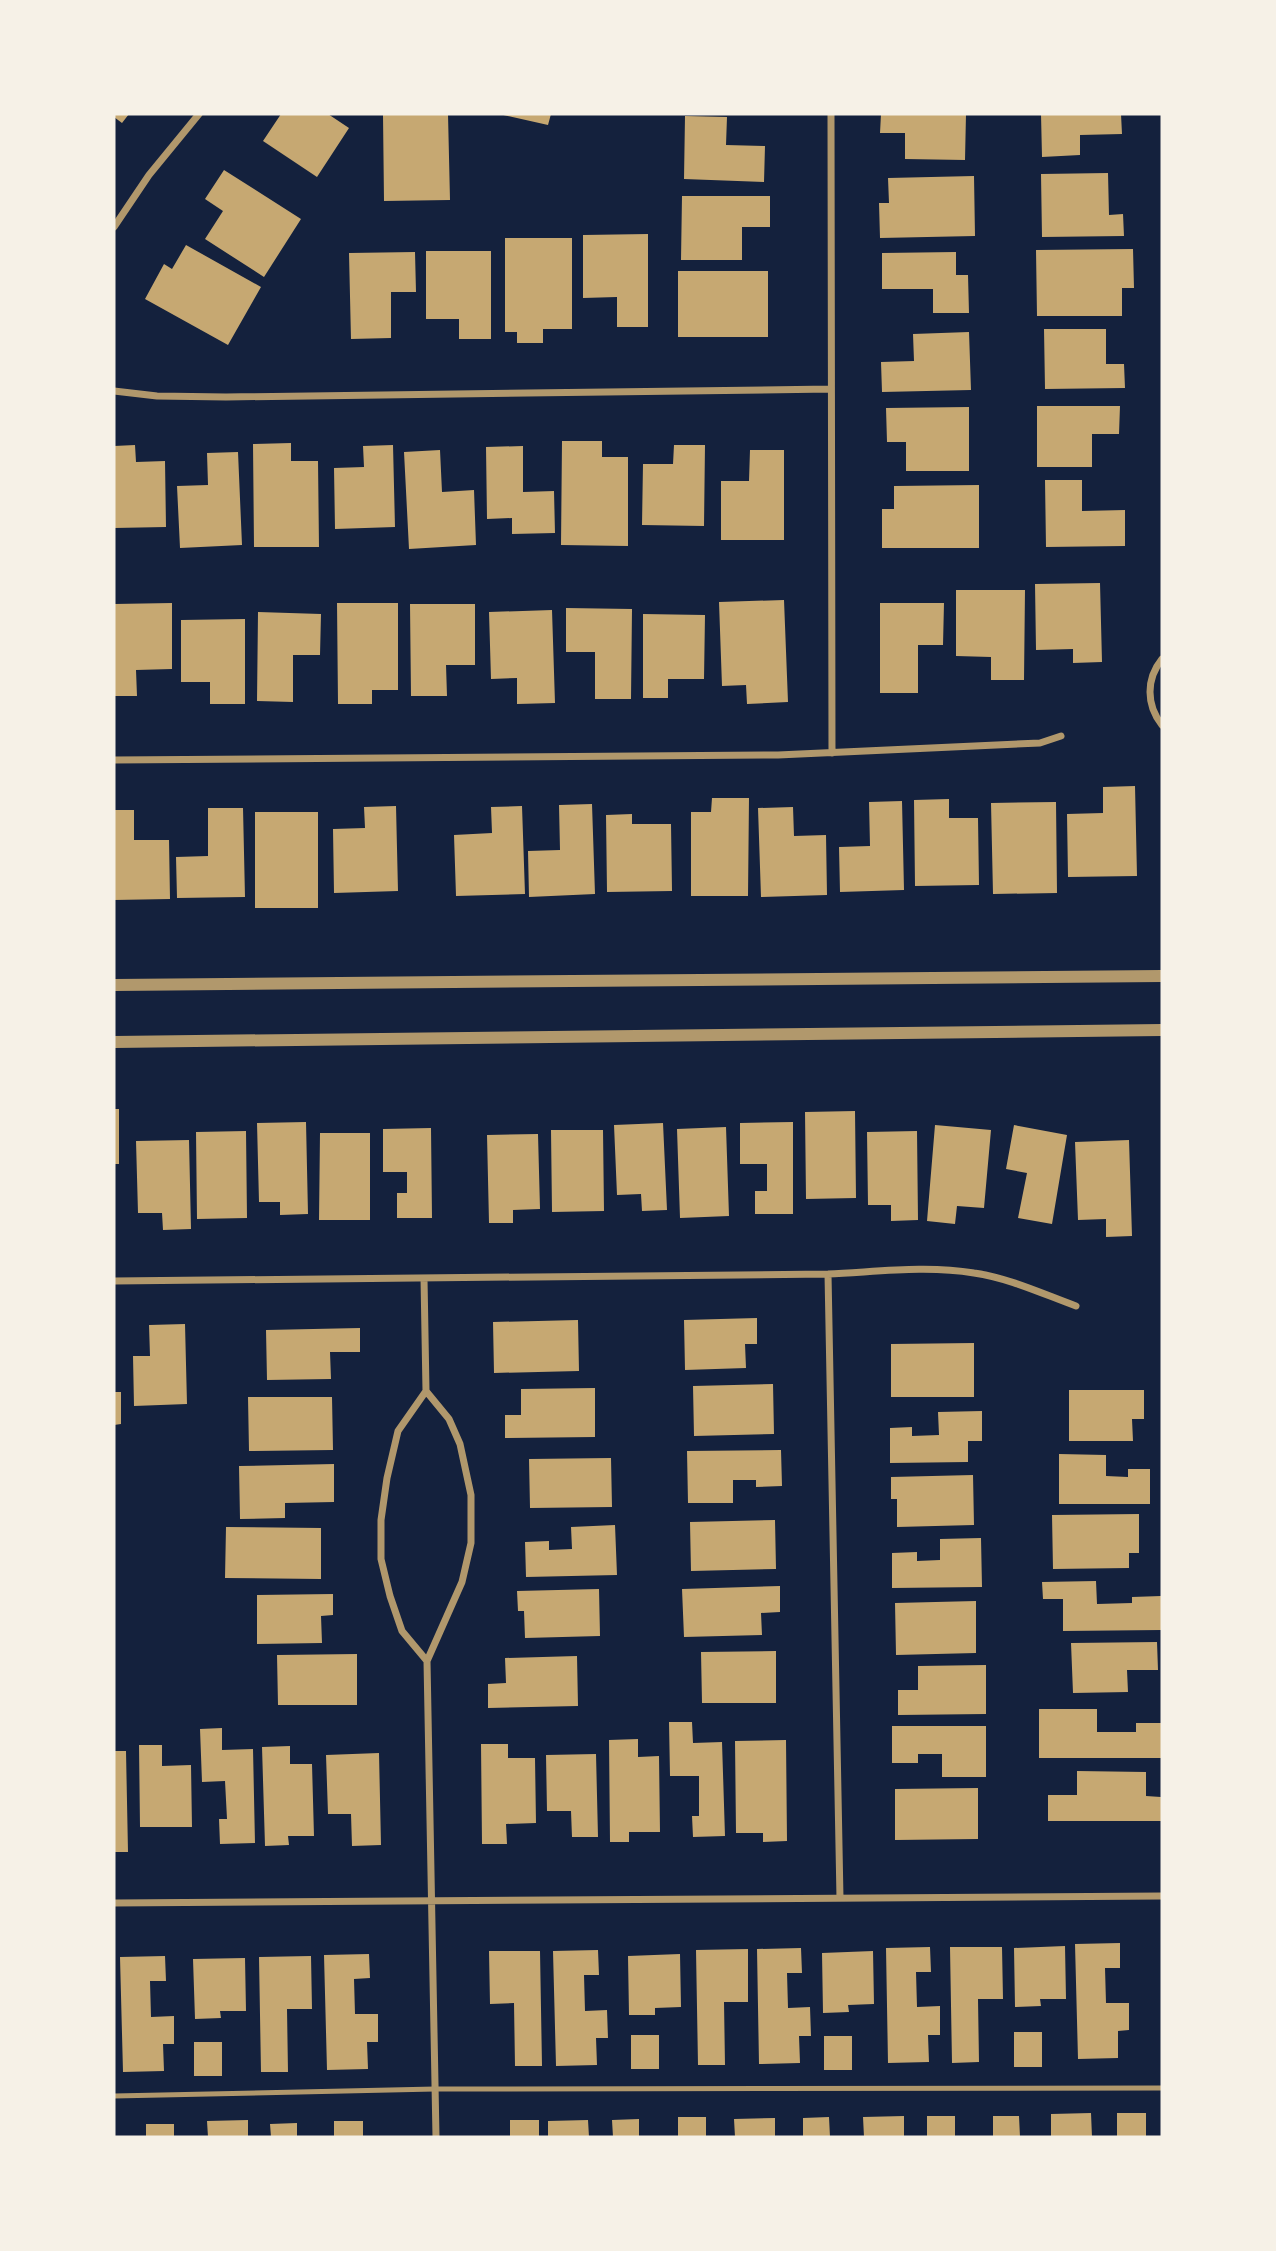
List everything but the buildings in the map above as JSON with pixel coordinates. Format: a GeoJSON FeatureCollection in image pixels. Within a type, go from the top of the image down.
{"type":"FeatureCollection","features":[{"type":"Feature","properties":{"kind":"street"},"geometry":{"type":"LineString","coordinates":[[114,227],[149,175],[199,114]]}},
{"type":"Feature","properties":{"kind":"street"},"geometry":{"type":"LineString","coordinates":[[831,114],[832,753]]}},
{"type":"Feature","properties":{"kind":"street"},"geometry":{"type":"LineString","coordinates":[[114,391],[157,396],[226,397],[831,388]]}},
{"type":"Feature","properties":{"kind":"street"},"geometry":{"type":"LineString","coordinates":[[1162,659],[1152,676],[1150,687],[1152,708],[1162,725]]}},
{"type":"Feature","properties":{"kind":"street"},"geometry":{"type":"LineString","coordinates":[[114,760],[764,755],[1040,743],[1061,736]]}},
{"type":"Feature","properties":{"kind":"street"},"geometry":{"type":"LineString","coordinates":[[114,985],[1162,976]]}},
{"type":"Feature","properties":{"kind":"street"},"geometry":{"type":"LineString","coordinates":[[114,1042],[1162,1030]]}},
{"type":"Feature","properties":{"kind":"street"},"geometry":{"type":"LineString","coordinates":[[114,1281],[828,1273],[946,1269],[1005,1281],[1076,1306]]}},
{"type":"Feature","properties":{"kind":"street"},"geometry":{"type":"LineString","coordinates":[[828,1273],[840,1898]]}},
{"type":"Feature","properties":{"kind":"street"},"geometry":{"type":"LineString","coordinates":[[424,1278],[426,1391],[397,1431],[381,1520],[381,1559],[402,1630],[428,1661]]}},
{"type":"Feature","properties":{"kind":"street"},"geometry":{"type":"LineString","coordinates":[[426,1391],[449,1419],[460,1444],[471,1495],[471,1543],[462,1582],[428,1661],[436,2137]]}},
{"type":"Feature","properties":{"kind":"street"},"geometry":{"type":"LineString","coordinates":[[114,1903],[1162,1896]]}},
{"type":"Feature","properties":{"kind":"lane"},"geometry":{"type":"LineString","coordinates":[[114,2096],[435,2089],[1162,2088]]}}]}
